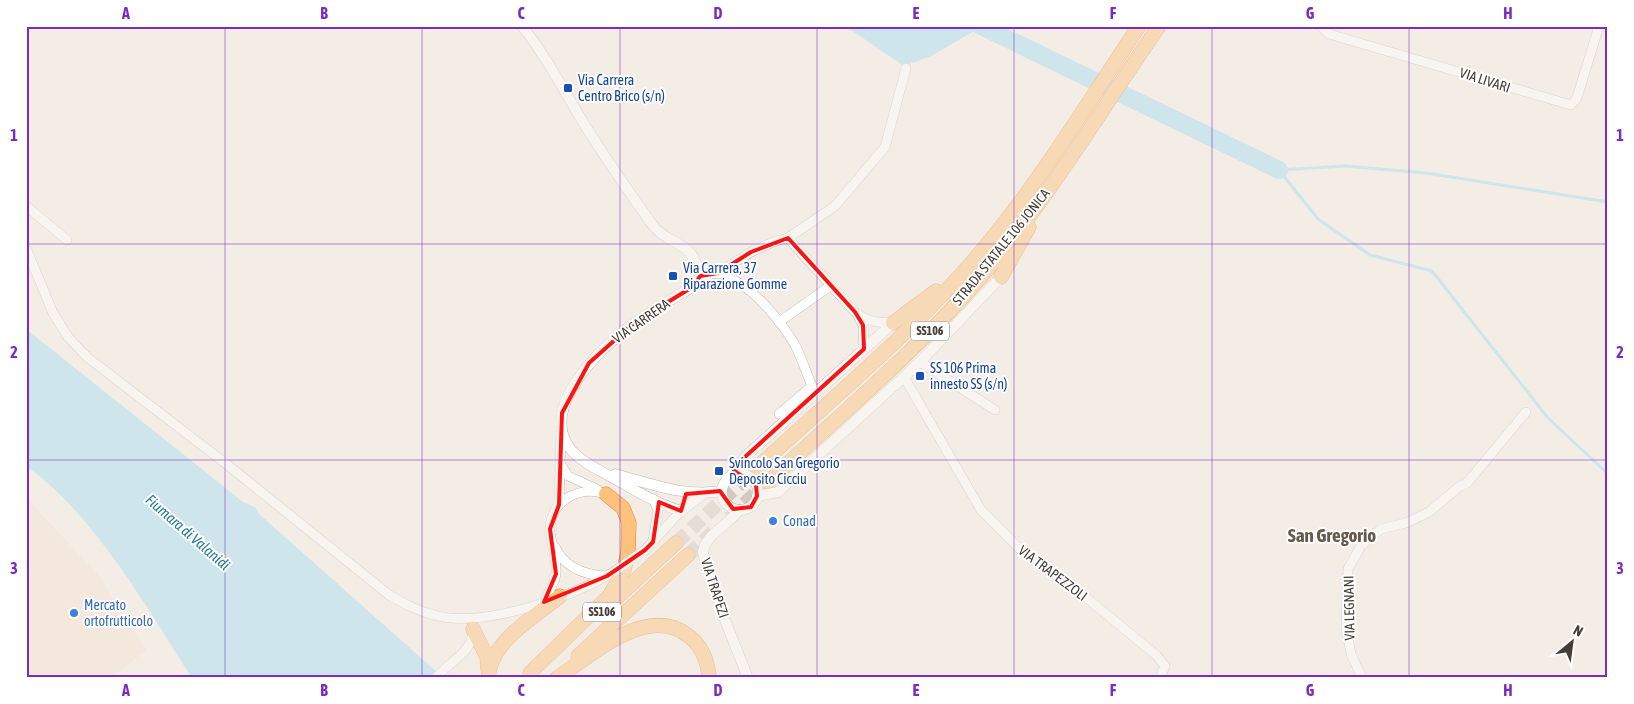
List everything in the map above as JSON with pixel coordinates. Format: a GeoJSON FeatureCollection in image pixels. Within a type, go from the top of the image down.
{"type":"FeatureCollection","features":[{"type":"Feature","properties":{"kind":"highway","name":"STRADA STATALE 106 JONICA"},"geometry":{"type":"LineString","coordinates":[[756,468],[914,323],[968,266],[1013,210],[1055,152],[1140,26]]}},
{"type":"Feature","properties":{"kind":"highway","name":"STRADA STATALE 106 JONICA"},"geometry":{"type":"LineString","coordinates":[[768,482],[931,331],[982,276],[1069,160],[1159,26]]}},
{"type":"Feature","properties":{"kind":"highway"},"geometry":{"type":"LineString","coordinates":[[1001,277],[1056,178]]}},
{"type":"Feature","properties":{"kind":"highway"},"geometry":{"type":"LineString","coordinates":[[893,323],[968,266]]}},
{"type":"Feature","properties":{"kind":"highway"},"geometry":{"type":"LineString","coordinates":[[528,676],[610,595],[624,570],[628,552],[629,523],[623,508],[606,494]]}},
{"type":"Feature","properties":{"kind":"highway","name":"SS106"},"geometry":{"type":"LineString","coordinates":[[528,676],[627,590],[676,543]]}},
{"type":"Feature","properties":{"kind":"highway","name":"SS106"},"geometry":{"type":"LineString","coordinates":[[555,678],[688,555]]}},
{"type":"Feature","properties":{"kind":"highway"},"geometry":{"type":"LineString","coordinates":[[488,675],[492,659],[500,646],[560,596]]}},
{"type":"Feature","properties":{"kind":"highway"},"geometry":{"type":"LineString","coordinates":[[473,624],[486,657],[488,675]]}},
{"type":"Feature","properties":{"kind":"highway"},"geometry":{"type":"LineString","coordinates":[[555,678],[632,630],[657,625],[682,631],[695,642],[704,656],[709,678]]}},
{"type":"Feature","properties":{"kind":"street"},"geometry":{"type":"LineString","coordinates":[[522,26],[546,56],[614,171],[653,226],[691,252],[698,264],[700,276],[718,274],[739,282],[779,322],[794,344],[812,386],[779,414]]}},
{"type":"Feature","properties":{"kind":"street","name":"VIA LIVARI"},"geometry":{"type":"LineString","coordinates":[[1321,26],[1329,34],[1571,105],[1577,98],[1599,26]]}},
{"type":"Feature","properties":{"kind":"street"},"geometry":{"type":"LineString","coordinates":[[718,274],[751,252],[788,238],[835,206],[885,146],[906,68]]}},
{"type":"Feature","properties":{"kind":"street"},"geometry":{"type":"LineString","coordinates":[[26,206],[67,240]]}},
{"type":"Feature","properties":{"kind":"street"},"geometry":{"type":"LineString","coordinates":[[788,238],[855,312],[864,319],[878,323],[893,323]]}},
{"type":"Feature","properties":{"kind":"street"},"geometry":{"type":"LineString","coordinates":[[26,248],[53,313],[68,337],[87,357],[229,466],[389,594],[412,607],[435,616],[473,624],[544,602],[611,574],[645,550],[681,511],[703,494]]}},
{"type":"Feature","properties":{"kind":"street","name":"VIA CARRERA"},"geometry":{"type":"LineString","coordinates":[[561,427],[562,413],[567,398],[589,363],[634,323],[694,286],[700,276]]}},
{"type":"Feature","properties":{"kind":"street"},"geometry":{"type":"LineString","coordinates":[[757,496],[778,492],[920,362],[1001,277]]}},
{"type":"Feature","properties":{"kind":"street"},"geometry":{"type":"LineString","coordinates":[[779,322],[830,286]]}},
{"type":"Feature","properties":{"kind":"street"},"geometry":{"type":"LineString","coordinates":[[855,312],[863,325],[864,349]]}},
{"type":"Feature","properties":{"kind":"street"},"geometry":{"type":"LineString","coordinates":[[729,478],[739,475],[749,477],[756,485],[757,496],[751,507],[739,510],[733,509],[724,502],[722,491],[729,478],[746,456],[893,323]]}},
{"type":"Feature","properties":{"kind":"street"},"geometry":{"type":"LineString","coordinates":[[920,362],[994,410]]}},
{"type":"Feature","properties":{"kind":"street","name":"VIA TRAPEZZOLI"},"geometry":{"type":"LineString","coordinates":[[904,377],[981,510],[1025,554],[1072,586],[1156,655],[1165,666],[1160,678]]}},
{"type":"Feature","properties":{"kind":"street","name":"VIA LEGNANI"},"geometry":{"type":"LineString","coordinates":[[1362,678],[1351,654],[1346,628],[1348,570],[1361,546],[1381,529],[1406,523],[1429,512],[1460,486],[1467,483],[1526,412]]}},
{"type":"Feature","properties":{"kind":"street"},"geometry":{"type":"LineString","coordinates":[[559,505],[561,427]]}},
{"type":"Feature","properties":{"kind":"street"},"geometry":{"type":"LineString","coordinates":[[561,427],[571,449],[599,470],[653,500],[681,511]]}},
{"type":"Feature","properties":{"kind":"street"},"geometry":{"type":"LineString","coordinates":[[559,451],[560,464],[566,474],[606,494]]}},
{"type":"Feature","properties":{"kind":"street"},"geometry":{"type":"LineString","coordinates":[[599,470],[679,492],[703,494],[722,491]]}},
{"type":"Feature","properties":{"kind":"street"},"geometry":{"type":"LineString","coordinates":[[544,602],[556,574],[551,522],[559,505],[569,496],[581,491],[594,490],[606,494]]}},
{"type":"Feature","properties":{"kind":"street"},"geometry":{"type":"LineString","coordinates":[[679,492],[684,501],[681,511]]}},
{"type":"Feature","properties":{"kind":"street"},"geometry":{"type":"LineString","coordinates":[[653,500],[658,510],[653,542]]}},
{"type":"Feature","properties":{"kind":"street","name":"VIA TRAPEZI"},"geometry":{"type":"LineString","coordinates":[[739,510],[732,520],[709,538],[704,544],[703,552],[723,615],[748,678]]}},
{"type":"Feature","properties":{"kind":"street"},"geometry":{"type":"LineString","coordinates":[[552,543],[563,559],[581,573],[611,574]]}},
{"type":"Feature","properties":{"kind":"street"},"geometry":{"type":"LineString","coordinates":[[436,678],[465,652],[473,637],[473,624]]}},
{"type":"Feature","properties":{"kind":"highlighted area"},"geometry":{"type":"Polygon","coordinates":[[[788,238],[855,312],[863,325],[864,349],[746,456],[734,471],[756,485],[757,496],[751,507],[733,509],[720,491],[686,494],[681,511],[659,502],[653,542],[645,550],[607,576],[544,602],[556,574],[550,529],[559,505],[562,413],[589,363],[634,323],[694,286],[700,276],[718,273],[751,252],[788,238]]]}},
{"type":"Feature","properties":{"kind":"shaded area","name":"Mercato ortofrutticolo"},"geometry":{"type":"Polygon","coordinates":[[[26,498],[99,576],[146,650],[111,678],[26,678],[26,498]]]}},
{"type":"Feature","properties":{"kind":"water"},"geometry":{"type":"Polygon","coordinates":[[[845,26],[983,26],[931,56],[904,66],[845,26]]]}},
{"type":"Feature","properties":{"kind":"water","name":"Fiumara di Valanidi"},"geometry":{"type":"Polygon","coordinates":[[[26,329],[243,502],[256,508],[259,514],[439,674],[452,678],[192,678],[138,593],[97,536],[51,486],[26,466],[26,329]]]}},
{"type":"Feature","properties":{"kind":"waterway"},"geometry":{"type":"LineString","coordinates":[[981,26],[1279,170]]}},
{"type":"Feature","properties":{"kind":"waterway"},"geometry":{"type":"LineString","coordinates":[[1279,170],[1345,166],[1426,173],[1608,202]]}},
{"type":"Feature","properties":{"kind":"waterway"},"geometry":{"type":"LineString","coordinates":[[1279,170],[1318,219],[1370,255],[1432,271],[1548,418],[1608,474]]}},
{"type":"Feature","properties":{"kind":"tunnel"},"geometry":{"type":"LineString","coordinates":[[676,543],[757,468]]}},
{"type":"Feature","properties":{"kind":"tunnel"},"geometry":{"type":"LineString","coordinates":[[729,518],[768,482]]}},
{"type":"Feature","properties":{"kind":"tunnel"},"geometry":{"type":"LineString","coordinates":[[688,555],[713,532]]}},
{"type":"Feature","properties":{"kind":"place","name":"Via Carrera Centro Brico (s/n)"},"geometry":{"type":"Point","coordinates":[568,88]}},
{"type":"Feature","properties":{"kind":"place","name":"Via Carrera, 37 Riparazione Gomme"},"geometry":{"type":"Point","coordinates":[673,276]}},
{"type":"Feature","properties":{"kind":"place","name":"SS 106 Prima innesto SS (s/n)"},"geometry":{"type":"Point","coordinates":[920,376]}},
{"type":"Feature","properties":{"kind":"place","name":"Svincolo San Gregorio Deposito Cicciu"},"geometry":{"type":"Point","coordinates":[719,471]}},
{"type":"Feature","properties":{"kind":"place","name":"Conad"},"geometry":{"type":"Point","coordinates":[773,521]}},
{"type":"Feature","properties":{"kind":"place","name":"Mercato ortofrutticolo"},"geometry":{"type":"Point","coordinates":[74,613]}},
{"type":"Feature","properties":{"kind":"district","name":"San Gregorio"},"geometry":{"type":"Point","coordinates":[1332,535]}}]}
